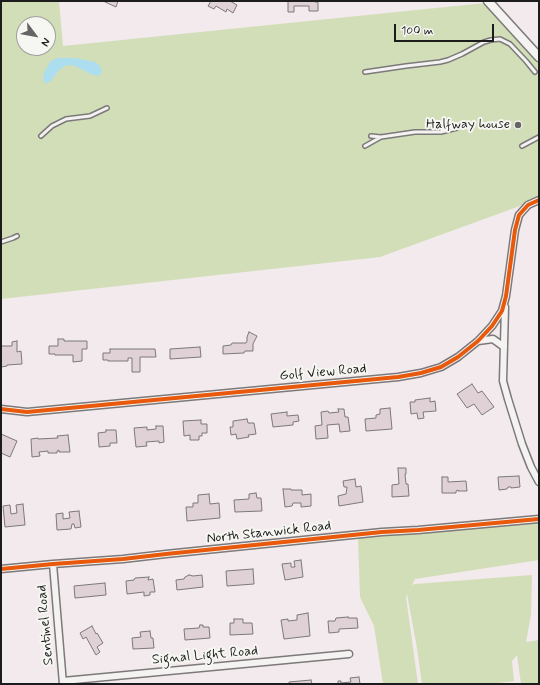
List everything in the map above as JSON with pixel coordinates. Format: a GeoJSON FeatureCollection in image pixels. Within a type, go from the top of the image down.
{"type":"FeatureCollection","features":[{"type":"Feature","properties":{"kind":"main road"},"geometry":{"type":"LineString","coordinates":[[488,1],[539,56]]}},
{"type":"Feature","properties":{"kind":"street","name":"Golf View Road"},"geometry":{"type":"LineString","coordinates":[[1,409],[27,412],[398,377],[421,373],[441,366],[458,357],[478,341],[492,326],[502,311],[506,296],[515,230],[519,215],[528,206],[539,200]]}},
{"type":"Feature","properties":{"kind":"street"},"geometry":{"type":"LineString","coordinates":[[506,296],[504,381],[522,444],[539,482]]}},
{"type":"Feature","properties":{"kind":"street"},"geometry":{"type":"LineString","coordinates":[[478,341],[493,339],[504,347]]}},
{"type":"Feature","properties":{"kind":"street","name":"North Stanwick Road"},"geometry":{"type":"LineString","coordinates":[[1,569],[124,559],[382,532],[539,519]]}},
{"type":"Feature","properties":{"kind":"street","name":"Sentinel Road"},"geometry":{"type":"LineString","coordinates":[[53,564],[63,683]]}},
{"type":"Feature","properties":{"kind":"street","name":"Signal Light Road"},"geometry":{"type":"LineString","coordinates":[[63,683],[349,654]]}},
{"type":"Feature","properties":{"kind":"lane"},"geometry":{"type":"LineString","coordinates":[[365,72],[440,62],[456,57],[484,42],[500,39],[510,44],[535,72]]}},
{"type":"Feature","properties":{"kind":"lane"},"geometry":{"type":"LineString","coordinates":[[41,136],[52,126],[66,119],[90,116],[107,108]]}},
{"type":"Feature","properties":{"kind":"lane"},"geometry":{"type":"LineString","coordinates":[[371,136],[381,137],[415,132],[441,132],[457,128],[457,126],[442,130]]}},
{"type":"Feature","properties":{"kind":"lane"},"geometry":{"type":"LineString","coordinates":[[365,146],[381,137]]}},
{"type":"Feature","properties":{"kind":"lane"},"geometry":{"type":"LineString","coordinates":[[522,146],[539,138]]}},
{"type":"Feature","properties":{"kind":"lane"},"geometry":{"type":"LineString","coordinates":[[1,242],[17,236]]}},
{"type":"Feature","properties":{"kind":"green space"},"geometry":{"type":"Polygon","coordinates":[[[1,1],[59,1],[63,46],[485,3],[539,57],[539,199],[380,257],[1,299],[1,1]]]}},
{"type":"Feature","properties":{"kind":"green space"},"geometry":{"type":"Polygon","coordinates":[[[539,521],[539,560],[415,579],[412,585],[532,575],[531,615],[526,642],[539,640],[539,684],[521,684],[517,655],[512,661],[514,681],[490,684],[422,684],[407,594],[406,597],[418,684],[383,684],[374,626],[360,597],[358,538],[539,521]]]}},
{"type":"Feature","properties":{"kind":"water"},"geometry":{"type":"Polygon","coordinates":[[[57,58],[75,58],[95,62],[100,66],[102,71],[99,76],[90,74],[75,66],[67,65],[59,70],[51,81],[46,84],[43,79],[44,73],[50,62],[57,58]]]}},
{"type":"Feature","properties":{"kind":"building"},"geometry":{"type":"Polygon","coordinates":[[[103,1],[118,1],[116,7],[103,1]]]}},
{"type":"Feature","properties":{"kind":"building"},"geometry":{"type":"Polygon","coordinates":[[[211,1],[230,1],[237,5],[233,13],[227,9],[226,12],[216,6],[214,9],[208,6],[211,1]]]}},
{"type":"Feature","properties":{"kind":"building"},"geometry":{"type":"Polygon","coordinates":[[[288,1],[318,2],[318,11],[309,11],[309,6],[294,6],[294,12],[288,12],[288,1]]]}},
{"type":"Feature","properties":{"kind":"building","name":"Halfway house"},"geometry":{"type":"Polygon","coordinates":[[[516,121],[520,121],[522,125],[520,129],[516,129],[514,127],[514,123],[516,121]]]}},
{"type":"Feature","properties":{"kind":"building"},"geometry":{"type":"Polygon","coordinates":[[[249,332],[257,336],[253,344],[253,351],[223,354],[223,346],[231,345],[232,343],[246,343],[249,332]]]}},
{"type":"Feature","properties":{"kind":"building"},"geometry":{"type":"Polygon","coordinates":[[[58,339],[64,339],[64,341],[87,341],[87,349],[82,349],[82,361],[73,362],[73,355],[49,354],[49,346],[58,346],[58,339]]]}},
{"type":"Feature","properties":{"kind":"building"},"geometry":{"type":"Polygon","coordinates":[[[17,341],[17,352],[21,351],[22,364],[1,367],[1,346],[12,346],[12,342],[17,341]]]}},
{"type":"Feature","properties":{"kind":"building"},"geometry":{"type":"Polygon","coordinates":[[[200,347],[201,357],[170,359],[170,349],[200,347]]]}},
{"type":"Feature","properties":{"kind":"building"},"geometry":{"type":"Polygon","coordinates":[[[110,349],[155,349],[156,357],[140,357],[140,372],[132,372],[132,358],[128,358],[128,361],[103,360],[103,353],[110,353],[110,349]]]}},
{"type":"Feature","properties":{"kind":"building"},"geometry":{"type":"Polygon","coordinates":[[[472,384],[478,393],[482,391],[494,407],[482,415],[474,404],[467,408],[457,394],[472,384]]]}},
{"type":"Feature","properties":{"kind":"building"},"geometry":{"type":"Polygon","coordinates":[[[430,398],[430,402],[435,401],[436,411],[423,412],[424,418],[418,419],[417,413],[411,414],[410,402],[430,398]]]}},
{"type":"Feature","properties":{"kind":"building"},"geometry":{"type":"Polygon","coordinates":[[[390,408],[392,429],[366,431],[365,419],[376,418],[376,415],[380,414],[380,409],[390,408]]]}},
{"type":"Feature","properties":{"kind":"building"},"geometry":{"type":"Polygon","coordinates":[[[338,409],[344,409],[345,417],[348,417],[350,431],[340,432],[339,424],[327,425],[328,438],[316,439],[315,426],[322,425],[321,412],[339,412],[338,409]]]}},
{"type":"Feature","properties":{"kind":"building"},"geometry":{"type":"Polygon","coordinates":[[[287,412],[287,416],[298,415],[299,421],[293,422],[293,425],[273,427],[271,414],[287,412]]]}},
{"type":"Feature","properties":{"kind":"building"},"geometry":{"type":"Polygon","coordinates":[[[247,419],[248,423],[254,423],[256,434],[237,439],[236,434],[231,435],[230,427],[233,427],[233,421],[247,419]]]}},
{"type":"Feature","properties":{"kind":"building"},"geometry":{"type":"Polygon","coordinates":[[[201,420],[201,424],[207,424],[207,433],[202,433],[202,436],[199,436],[199,440],[190,440],[190,435],[184,436],[183,421],[201,420]]]}},
{"type":"Feature","properties":{"kind":"building"},"geometry":{"type":"Polygon","coordinates":[[[156,426],[163,426],[164,442],[146,442],[147,446],[136,447],[134,428],[147,427],[147,430],[156,429],[156,426]]]}},
{"type":"Feature","properties":{"kind":"building"},"geometry":{"type":"Polygon","coordinates":[[[106,430],[116,430],[117,443],[110,443],[110,446],[99,447],[98,433],[106,432],[106,430]]]}},
{"type":"Feature","properties":{"kind":"building"},"geometry":{"type":"Polygon","coordinates":[[[1,434],[17,441],[10,457],[1,453],[1,434]]]}},
{"type":"Feature","properties":{"kind":"building"},"geometry":{"type":"Polygon","coordinates":[[[68,435],[70,452],[59,452],[59,450],[57,453],[48,453],[48,451],[39,452],[40,456],[32,457],[31,439],[58,438],[57,436],[68,435]]]}},
{"type":"Feature","properties":{"kind":"building"},"geometry":{"type":"Polygon","coordinates":[[[398,468],[406,468],[406,484],[408,484],[409,496],[392,497],[392,485],[399,484],[398,468]]]}},
{"type":"Feature","properties":{"kind":"building"},"geometry":{"type":"Polygon","coordinates":[[[519,476],[520,487],[508,487],[507,489],[499,490],[498,477],[519,476]]]}},
{"type":"Feature","properties":{"kind":"building"},"geometry":{"type":"Polygon","coordinates":[[[442,477],[448,477],[448,482],[466,481],[467,491],[458,490],[456,493],[442,493],[442,477]]]}},
{"type":"Feature","properties":{"kind":"building"},"geometry":{"type":"Polygon","coordinates":[[[355,479],[356,487],[361,486],[363,502],[339,506],[338,496],[346,494],[347,487],[344,487],[343,481],[355,479]]]}},
{"type":"Feature","properties":{"kind":"building"},"geometry":{"type":"Polygon","coordinates":[[[283,489],[302,490],[302,495],[311,494],[311,506],[301,507],[301,503],[293,503],[292,506],[285,507],[283,489]]]}},
{"type":"Feature","properties":{"kind":"building"},"geometry":{"type":"Polygon","coordinates":[[[256,493],[257,498],[261,498],[262,511],[235,512],[234,500],[249,499],[249,494],[256,493]]]}},
{"type":"Feature","properties":{"kind":"building"},"geometry":{"type":"Polygon","coordinates":[[[209,494],[210,504],[219,503],[220,518],[187,521],[186,507],[193,507],[193,503],[198,503],[198,495],[209,494]]]}},
{"type":"Feature","properties":{"kind":"building"},"geometry":{"type":"Polygon","coordinates":[[[23,504],[25,525],[5,527],[3,506],[10,505],[11,514],[17,513],[16,505],[23,504]]]}},
{"type":"Feature","properties":{"kind":"building"},"geometry":{"type":"Polygon","coordinates":[[[79,511],[81,527],[75,528],[74,524],[72,524],[71,529],[57,530],[56,514],[63,513],[63,519],[70,518],[69,512],[79,511]]]}},
{"type":"Feature","properties":{"kind":"building"},"geometry":{"type":"Polygon","coordinates":[[[301,560],[303,577],[285,580],[282,564],[291,563],[291,567],[295,567],[294,561],[301,560]]]}},
{"type":"Feature","properties":{"kind":"building"},"geometry":{"type":"Polygon","coordinates":[[[253,569],[254,584],[227,586],[226,571],[253,569]]]}},
{"type":"Feature","properties":{"kind":"building"},"geometry":{"type":"Polygon","coordinates":[[[189,575],[202,575],[203,587],[177,590],[176,580],[184,579],[189,575]]]}},
{"type":"Feature","properties":{"kind":"building"},"geometry":{"type":"Polygon","coordinates":[[[149,577],[148,580],[153,579],[155,592],[150,592],[150,595],[144,596],[144,592],[127,594],[126,581],[134,580],[135,578],[149,577]]]}},
{"type":"Feature","properties":{"kind":"building"},"geometry":{"type":"Polygon","coordinates":[[[105,583],[106,595],[75,598],[74,586],[105,583]]]}},
{"type":"Feature","properties":{"kind":"building"},"geometry":{"type":"Polygon","coordinates":[[[308,613],[310,636],[284,639],[281,620],[297,620],[297,615],[308,613]]]}},
{"type":"Feature","properties":{"kind":"building"},"geometry":{"type":"Polygon","coordinates":[[[336,618],[357,618],[358,628],[339,629],[339,632],[329,633],[328,621],[335,621],[336,618]]]}},
{"type":"Feature","properties":{"kind":"building"},"geometry":{"type":"Polygon","coordinates":[[[234,619],[243,619],[243,623],[252,623],[253,634],[230,635],[230,623],[234,623],[234,619]]]}},
{"type":"Feature","properties":{"kind":"building"},"geometry":{"type":"Polygon","coordinates":[[[200,625],[203,625],[203,627],[209,627],[210,638],[185,640],[184,629],[199,628],[200,625]]]}},
{"type":"Feature","properties":{"kind":"building"},"geometry":{"type":"Polygon","coordinates":[[[92,626],[103,643],[97,647],[100,652],[96,655],[86,637],[83,639],[80,633],[92,626]]]}},
{"type":"Feature","properties":{"kind":"building"},"geometry":{"type":"Polygon","coordinates":[[[150,631],[151,638],[153,638],[154,648],[133,649],[132,638],[141,637],[140,632],[150,631]]]}},
{"type":"Feature","properties":{"kind":"building"},"geometry":{"type":"Polygon","coordinates":[[[359,677],[360,684],[338,684],[338,681],[341,681],[341,683],[351,682],[350,678],[359,677]]]}},
{"type":"Feature","properties":{"kind":"building"},"geometry":{"type":"Polygon","coordinates":[[[311,680],[312,684],[289,684],[289,682],[311,680]]]}},
{"type":"Feature","properties":{"kind":"cycle path"},"geometry":{"type":"LineString","coordinates":[[1,409],[27,412],[398,377],[421,373],[441,367],[458,357],[478,341],[492,326],[502,311],[506,296],[515,230],[519,215],[528,205],[539,200]]}},
{"type":"Feature","properties":{"kind":"cycle path"},"geometry":{"type":"LineString","coordinates":[[1,569],[123,559],[382,532],[539,519]]}},
{"type":"Feature","properties":{"kind":"place","name":"Halfway house"},"geometry":{"type":"Point","coordinates":[518,125]}}]}
